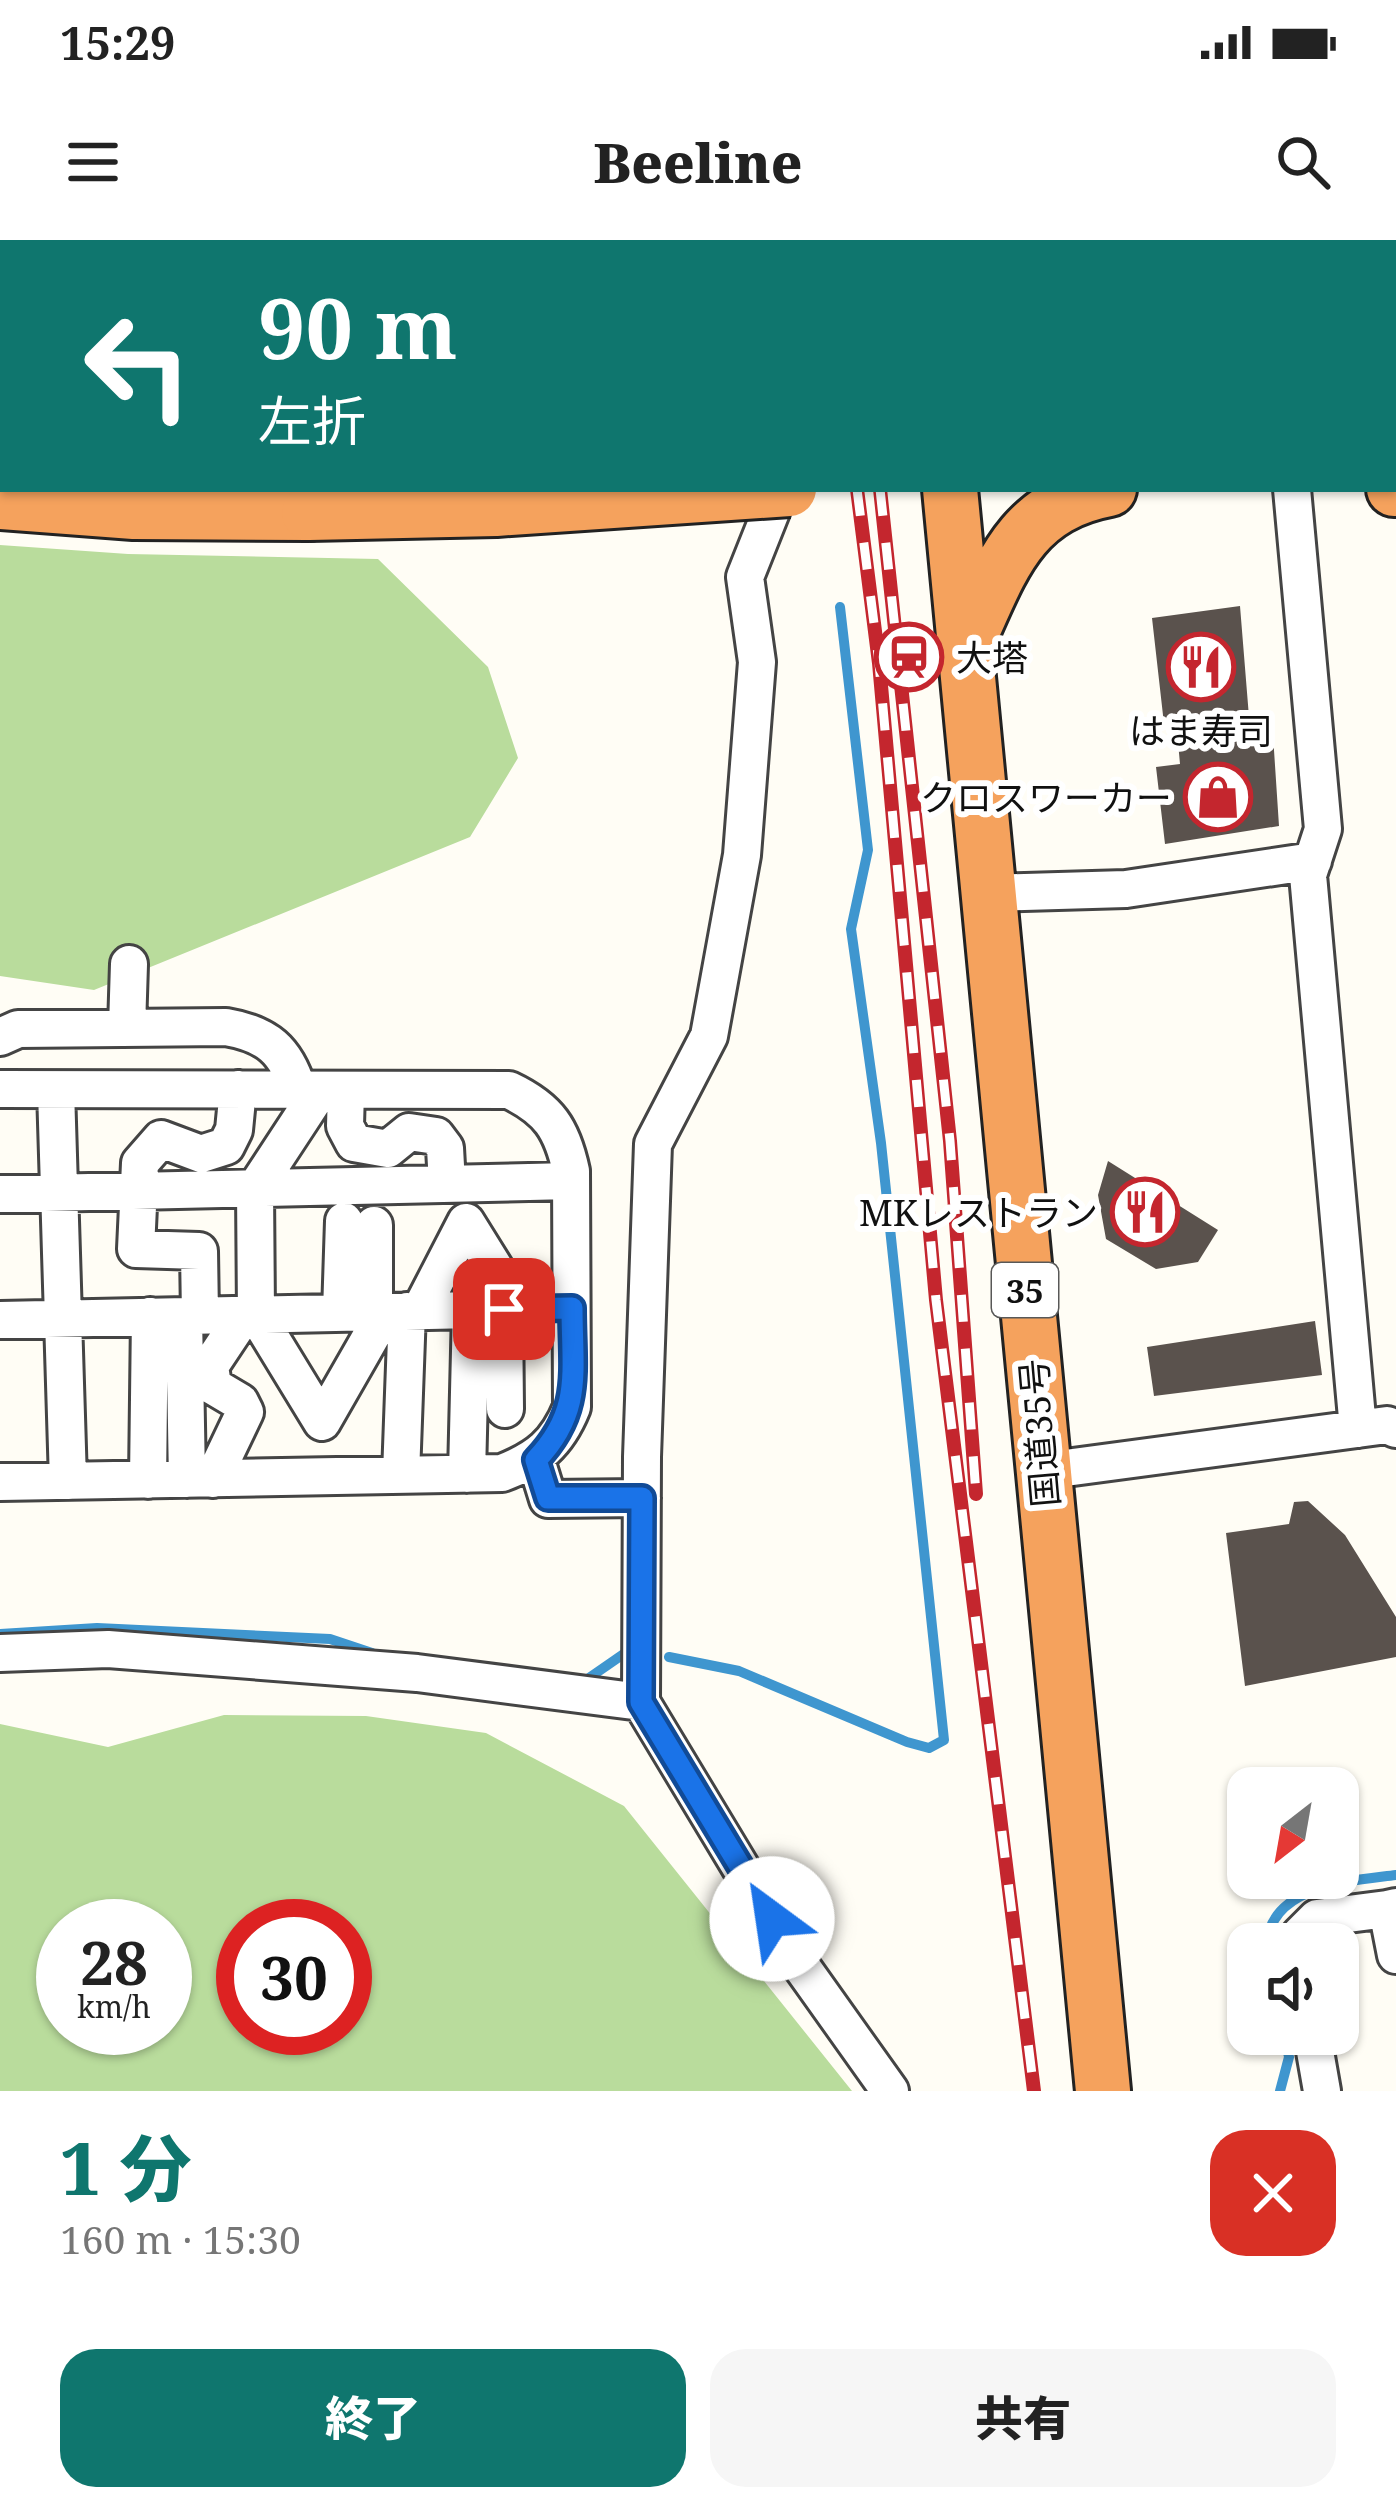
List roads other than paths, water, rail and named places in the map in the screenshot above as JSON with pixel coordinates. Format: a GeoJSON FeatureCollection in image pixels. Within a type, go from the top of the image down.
{"type":"FeatureCollection","features":[{"type":"Feature","properties":{"kind":"highway"},"geometry":{"type":"LineString","coordinates":[[0,502],[134,512],[308,513],[496,509],[745,492]]}},
{"type":"Feature","properties":{"kind":"highway","name":"国道35号"},"geometry":{"type":"LineString","coordinates":[[950,492],[1102,2091]]}},
{"type":"Feature","properties":{"kind":"highway"},"geometry":{"type":"LineString","coordinates":[[965,646],[1020,537],[1046,512],[1094,492]]}},
{"type":"Feature","properties":{"kind":"street"},"geometry":{"type":"LineString","coordinates":[[779,492],[745,577],[757,662],[745,812],[709,1036],[653,1144],[641,1702],[794,1956],[890,2091]]}},
{"type":"Feature","properties":{"kind":"street"},"geometry":{"type":"LineString","coordinates":[[1292,492],[1322,829],[1310,898],[1358,1429]]}},
{"type":"Feature","properties":{"kind":"street"},"geometry":{"type":"LineString","coordinates":[[988,893],[1126,889],[1313,861]]}},
{"type":"Feature","properties":{"kind":"street"},"geometry":{"type":"LineString","coordinates":[[127,1028],[129,964]]}},
{"type":"Feature","properties":{"kind":"street"},"geometry":{"type":"LineString","coordinates":[[0,1037],[19,1029],[254,1032],[275,1045],[291,1066],[321,1090],[354,1143],[388,1149],[409,1132],[436,1136],[445,1148],[447,1184]]}},
{"type":"Feature","properties":{"kind":"street"},"geometry":{"type":"LineString","coordinates":[[148,1480],[133,1408],[178,1316],[199,1250],[136,1249],[140,1163],[161,1139],[201,1154],[226,1146],[238,1089]]}},
{"type":"Feature","properties":{"kind":"street"},"geometry":{"type":"LineString","coordinates":[[0,1090],[509,1090],[541,1105],[563,1134],[571,1181],[572,1308],[572,1407],[561,1434],[536,1460],[502,1473],[0,1483]]}},
{"type":"Feature","properties":{"kind":"street"},"geometry":{"type":"LineString","coordinates":[[56,1090],[68,1481]]}},
{"type":"Feature","properties":{"kind":"street"},"geometry":{"type":"LineString","coordinates":[[200,1479],[245,1412],[240,1402],[213,1386],[210,1366],[250,1314],[255,1189],[321,1090]]}},
{"type":"Feature","properties":{"kind":"street"},"geometry":{"type":"LineString","coordinates":[[0,1195],[571,1181]]}},
{"type":"Feature","properties":{"kind":"street"},"geometry":{"type":"LineString","coordinates":[[250,1314],[322,1422],[385,1312],[466,1222],[498,1309],[516,1389]]}},
{"type":"Feature","properties":{"kind":"street"},"geometry":{"type":"LineString","coordinates":[[358,1244],[385,1312],[404,1385],[400,1475]]}},
{"type":"Feature","properties":{"kind":"street"},"geometry":{"type":"LineString","coordinates":[[0,1320],[572,1308]]}},
{"type":"Feature","properties":{"kind":"street"},"geometry":{"type":"LineString","coordinates":[[467,1474],[469,1388],[498,1309]]}},
{"type":"Feature","properties":{"kind":"street"},"geometry":{"type":"LineString","coordinates":[[178,1316],[201,1416],[200,1479]]}},
{"type":"Feature","properties":{"kind":"street"},"geometry":{"type":"LineString","coordinates":[[404,1385],[469,1388]]}},
{"type":"Feature","properties":{"kind":"street"},"geometry":{"type":"LineString","coordinates":[[1043,1472],[1358,1429],[1396,1429]]}},
{"type":"Feature","properties":{"kind":"street"},"geometry":{"type":"LineString","coordinates":[[536,1460],[548,1498],[642,1498]]}},
{"type":"Feature","properties":{"kind":"street"},"geometry":{"type":"LineString","coordinates":[[0,1653],[108,1649],[322,1665],[641,1702]]}},
{"type":"Feature","properties":{"kind":"street"},"geometry":{"type":"LineString","coordinates":[[1312,1923],[1317,1918],[1392,1908],[1396,1955]]}},
{"type":"Feature","properties":{"kind":"street"},"geometry":{"type":"LineString","coordinates":[[1316,2055],[1322,2091]]}},
{"type":"Feature","properties":{"kind":"waterway"},"geometry":{"type":"LineString","coordinates":[[669,1657],[739,1671],[907,1742],[929,1748],[944,1740],[881,1143],[851,929],[868,850],[840,607]]}},
{"type":"Feature","properties":{"kind":"waterway"},"geometry":{"type":"LineString","coordinates":[[0,1634],[97,1628],[330,1639],[372,1653]]}},
{"type":"Feature","properties":{"kind":"waterway"},"geometry":{"type":"LineString","coordinates":[[586,1680],[625,1653]]}},
{"type":"Feature","properties":{"kind":"waterway"},"geometry":{"type":"LineString","coordinates":[[1273,1923],[1283,1909],[1316,1890],[1396,1875]]}},
{"type":"Feature","properties":{"kind":"waterway"},"geometry":{"type":"LineString","coordinates":[[1280,2091],[1289,2055]]}},
{"type":"Feature","properties":{"kind":"railway"},"geometry":{"type":"LineString","coordinates":[[857,492],[879,663],[936,1300],[1034,2091]]}},
{"type":"Feature","properties":{"kind":"railway"},"geometry":{"type":"LineString","coordinates":[[880,492],[950,1141],[976,1494]]}},
{"type":"Feature","properties":{"kind":"place","name":"大塔"},"geometry":{"type":"Point","coordinates":[909,657]}},
{"type":"Feature","properties":{"kind":"place","name":"はま寿司"},"geometry":{"type":"Point","coordinates":[1201,667]}},
{"type":"Feature","properties":{"kind":"place","name":"クロスワーカー"},"geometry":{"type":"Point","coordinates":[1218,797]}},
{"type":"Feature","properties":{"kind":"place","name":"MKレストラン"},"geometry":{"type":"Point","coordinates":[1145,1212]}}]}
